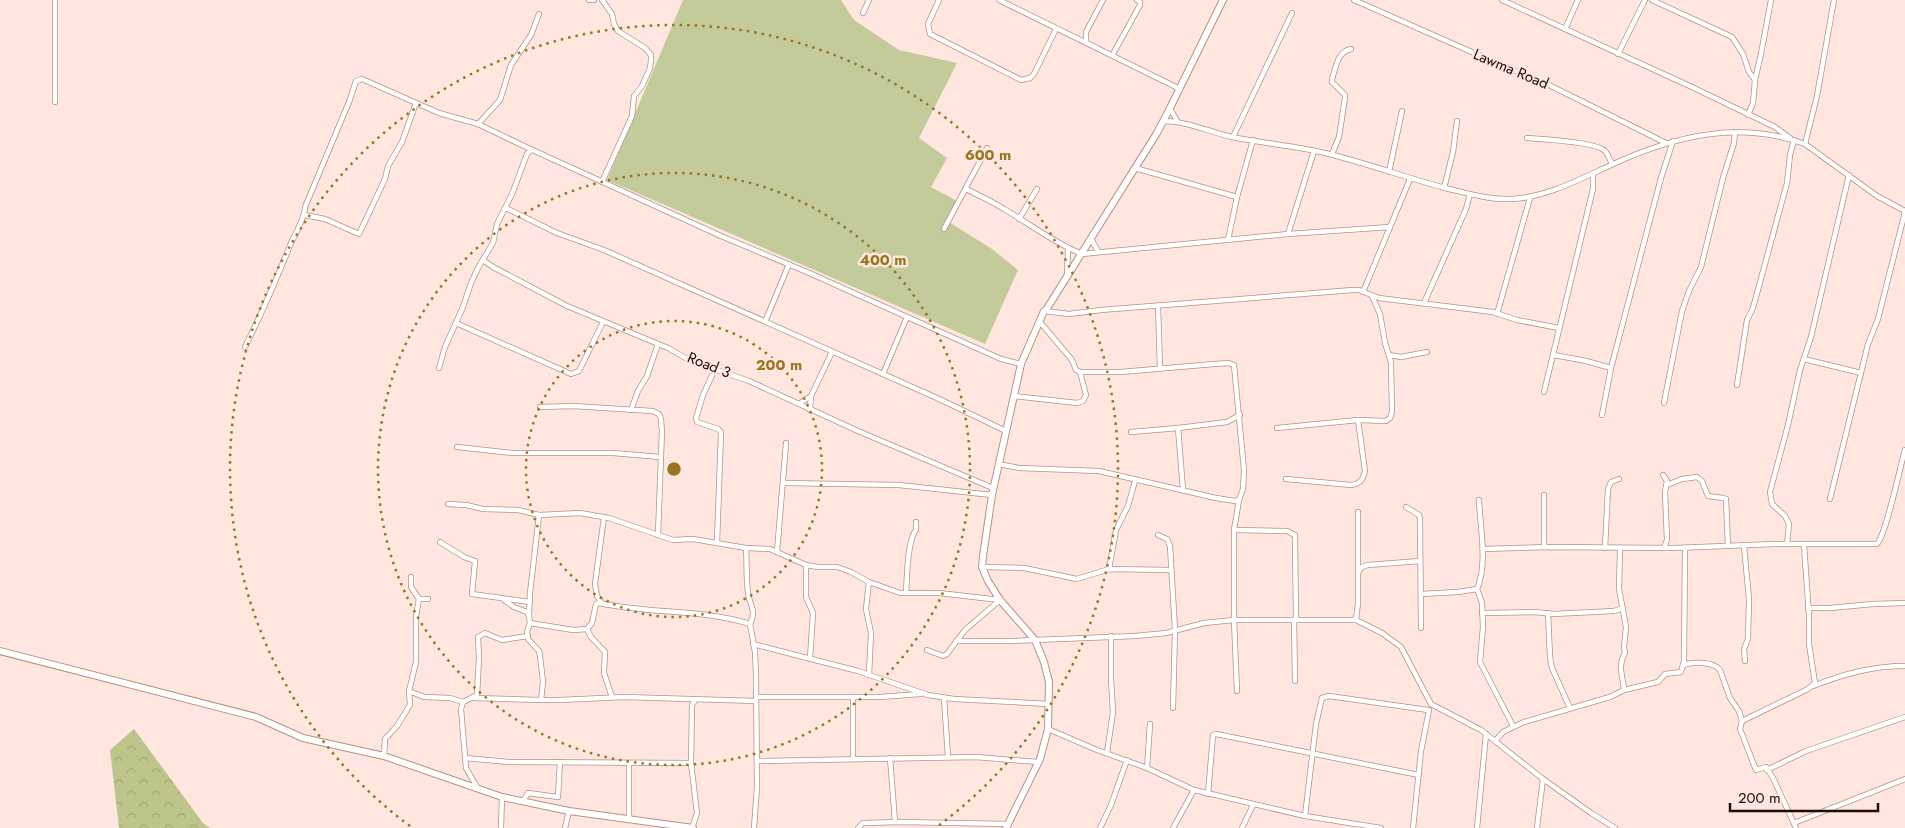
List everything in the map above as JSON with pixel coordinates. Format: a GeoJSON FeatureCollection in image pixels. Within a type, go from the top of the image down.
{"type":"FeatureCollection","features":[{"type":"Feature","properties":{"kind":"main road"},"geometry":{"type":"LineString","coordinates":[[1007,826],[1038,762],[1048,729],[1049,704],[1047,672],[1035,640],[1000,600],[982,567],[984,544],[998,464],[1021,364],[1044,311],[1082,254],[1163,122],[1223,0]]}},
{"type":"Feature","properties":{"kind":"main road"},"geometry":{"type":"LineString","coordinates":[[0,651],[256,717],[303,738],[384,756],[502,797],[569,811],[692,828]]}},
{"type":"Feature","properties":{"kind":"street"},"geometry":{"type":"LineString","coordinates":[[55,0],[55,102]]}},
{"type":"Feature","properties":{"kind":"street"},"geometry":{"type":"LineString","coordinates":[[589,0],[594,0]]}},
{"type":"Feature","properties":{"kind":"street"},"geometry":{"type":"LineString","coordinates":[[602,0],[612,14],[618,31],[645,48],[651,55],[651,60],[650,68],[642,86],[634,96],[632,116],[602,182]]}},
{"type":"Feature","properties":{"kind":"street"},"geometry":{"type":"LineString","coordinates":[[863,13],[869,0]]}},
{"type":"Feature","properties":{"kind":"street"},"geometry":{"type":"LineString","coordinates":[[939,0],[928,24],[930,34],[1021,80],[1030,78],[1034,74],[1056,29]]}},
{"type":"Feature","properties":{"kind":"street"},"geometry":{"type":"LineString","coordinates":[[999,0],[1056,29],[1113,54],[1180,89]]}},
{"type":"Feature","properties":{"kind":"street"},"geometry":{"type":"LineString","coordinates":[[1086,42],[1086,32],[1103,0]]}},
{"type":"Feature","properties":{"kind":"street"},"geometry":{"type":"LineString","coordinates":[[1113,54],[1140,6],[1138,0]]}},
{"type":"Feature","properties":{"kind":"street","name":"Lawma Road"},"geometry":{"type":"LineString","coordinates":[[1354,0],[1549,85],[1666,143]]}},
{"type":"Feature","properties":{"kind":"street"},"geometry":{"type":"LineString","coordinates":[[1502,0],[1775,127],[1793,140]]}},
{"type":"Feature","properties":{"kind":"street"},"geometry":{"type":"LineString","coordinates":[[1565,29],[1578,0]]}},
{"type":"Feature","properties":{"kind":"street"},"geometry":{"type":"LineString","coordinates":[[1618,54],[1645,0]]}},
{"type":"Feature","properties":{"kind":"street"},"geometry":{"type":"LineString","coordinates":[[1652,0],[1735,39],[1743,54],[1749,72],[1755,80]]}},
{"type":"Feature","properties":{"kind":"street"},"geometry":{"type":"LineString","coordinates":[[1748,115],[1753,103],[1755,80],[1771,0]]}},
{"type":"Feature","properties":{"kind":"street"},"geometry":{"type":"LineString","coordinates":[[1805,144],[1813,113],[1834,0]]}},
{"type":"Feature","properties":{"kind":"street"},"geometry":{"type":"LineString","coordinates":[[1233,137],[1292,13]]}},
{"type":"Feature","properties":{"kind":"street"},"geometry":{"type":"LineString","coordinates":[[478,124],[500,100],[511,65],[531,35],[539,14]]}},
{"type":"Feature","properties":{"kind":"street"},"geometry":{"type":"LineString","coordinates":[[1332,154],[1339,137],[1346,98],[1332,82],[1332,79],[1340,55],[1345,50],[1352,49]]}},
{"type":"Feature","properties":{"kind":"street"},"geometry":{"type":"LineString","coordinates":[[245,347],[300,220],[305,215],[305,207],[356,81],[362,79],[452,118],[478,124],[526,148],[721,236],[1001,358],[1021,364]]}},
{"type":"Feature","properties":{"kind":"street"},"geometry":{"type":"LineString","coordinates":[[305,215],[326,219],[359,234],[385,179],[388,166],[402,142],[416,103]]}},
{"type":"Feature","properties":{"kind":"street"},"geometry":{"type":"LineString","coordinates":[[1170,108],[1177,121]]}},
{"type":"Feature","properties":{"kind":"street"},"geometry":{"type":"LineString","coordinates":[[1389,172],[1402,110]]}},
{"type":"Feature","properties":{"kind":"street"},"geometry":{"type":"LineString","coordinates":[[1163,122],[1177,121],[1233,137],[1332,154],[1410,179],[1470,194],[1496,198],[1530,198],[1594,174],[1612,164],[1666,143],[1701,134],[1735,132],[1771,135],[1805,144],[1887,203],[1905,212],[1878,319],[1868,344],[1830,499]]}},
{"type":"Feature","properties":{"kind":"street"},"geometry":{"type":"LineString","coordinates":[[1444,188],[1453,152],[1457,121]]}},
{"type":"Feature","properties":{"kind":"street"},"geometry":{"type":"LineString","coordinates":[[1771,135],[1775,127]]}},
{"type":"Feature","properties":{"kind":"street"},"geometry":{"type":"LineString","coordinates":[[1664,403],[1682,311],[1689,291],[1701,267],[1723,178],[1734,143],[1735,132]]}},
{"type":"Feature","properties":{"kind":"street"},"geometry":{"type":"LineString","coordinates":[[1528,138],[1577,143],[1601,148],[1605,151],[1612,164]]}},
{"type":"Feature","properties":{"kind":"street"},"geometry":{"type":"LineString","coordinates":[[1228,240],[1237,197],[1253,140]]}},
{"type":"Feature","properties":{"kind":"street"},"geometry":{"type":"LineString","coordinates":[[1737,385],[1747,320],[1753,308],[1787,183],[1793,140]]}},
{"type":"Feature","properties":{"kind":"street"},"geometry":{"type":"LineString","coordinates":[[1602,415],[1611,368],[1661,178],[1673,141]]}},
{"type":"Feature","properties":{"kind":"street"},"geometry":{"type":"LineString","coordinates":[[526,148],[527,154]]}},
{"type":"Feature","properties":{"kind":"street"},"geometry":{"type":"LineString","coordinates":[[944,229],[987,148]]}},
{"type":"Feature","properties":{"kind":"street"},"geometry":{"type":"LineString","coordinates":[[439,368],[445,347],[471,283],[493,243],[497,224],[506,208],[527,154],[531,150]]}},
{"type":"Feature","properties":{"kind":"street"},"geometry":{"type":"LineString","coordinates":[[1288,234],[1314,151]]}},
{"type":"Feature","properties":{"kind":"street"},"geometry":{"type":"LineString","coordinates":[[1135,168],[1237,197]]}},
{"type":"Feature","properties":{"kind":"street"},"geometry":{"type":"LineString","coordinates":[[1544,392],[1593,189],[1594,174]]}},
{"type":"Feature","properties":{"kind":"street"},"geometry":{"type":"LineString","coordinates":[[1787,544],[1789,524],[1785,516],[1772,504],[1770,492],[1811,337],[1849,175]]}},
{"type":"Feature","properties":{"kind":"street"},"geometry":{"type":"LineString","coordinates":[[1363,292],[1410,179]]}},
{"type":"Feature","properties":{"kind":"street"},"geometry":{"type":"LineString","coordinates":[[966,189],[1004,208],[1068,248],[1082,254],[1288,234],[1390,227]]}},
{"type":"Feature","properties":{"kind":"street"},"geometry":{"type":"LineString","coordinates":[[1019,219],[1037,189]]}},
{"type":"Feature","properties":{"kind":"street"},"geometry":{"type":"LineString","coordinates":[[1424,303],[1466,209],[1470,194]]}},
{"type":"Feature","properties":{"kind":"street"},"geometry":{"type":"LineString","coordinates":[[1497,314],[1530,198]]}},
{"type":"Feature","properties":{"kind":"street"},"geometry":{"type":"LineString","coordinates":[[506,208],[557,233],[604,250],[1006,431]]}},
{"type":"Feature","properties":{"kind":"street"},"geometry":{"type":"LineString","coordinates":[[1091,239],[1098,251]]}},
{"type":"Feature","properties":{"kind":"street"},"geometry":{"type":"LineString","coordinates":[[1067,277],[1068,248]]}},
{"type":"Feature","properties":{"kind":"street","name":"Road 3"},"geometry":{"type":"LineString","coordinates":[[483,260],[559,302],[678,352],[691,361],[748,381],[993,492]]}},
{"type":"Feature","properties":{"kind":"street"},"geometry":{"type":"LineString","coordinates":[[764,322],[789,264]]}},
{"type":"Feature","properties":{"kind":"street"},"geometry":{"type":"LineString","coordinates":[[1044,311],[1069,314],[1342,290],[1363,292],[1379,298],[1497,314],[1559,328]]}},
{"type":"Feature","properties":{"kind":"street"},"geometry":{"type":"LineString","coordinates":[[1277,428],[1358,420],[1386,421],[1392,416],[1392,372],[1389,355],[1384,343],[1380,314],[1372,296]]}},
{"type":"Feature","properties":{"kind":"street"},"geometry":{"type":"LineString","coordinates":[[1376,307],[1379,298]]}},
{"type":"Feature","properties":{"kind":"street"},"geometry":{"type":"LineString","coordinates":[[1158,306],[1160,368]]}},
{"type":"Feature","properties":{"kind":"street"},"geometry":{"type":"LineString","coordinates":[[883,374],[906,317]]}},
{"type":"Feature","properties":{"kind":"street"},"geometry":{"type":"LineString","coordinates":[[456,323],[571,374],[579,371],[603,322]]}},
{"type":"Feature","properties":{"kind":"street"},"geometry":{"type":"LineString","coordinates":[[1040,322],[1072,360],[1076,370],[1080,372],[1121,372],[1214,364],[1233,364],[1235,367],[1244,470],[1243,489],[1239,500],[1234,530],[1234,620],[1237,691]]}},
{"type":"Feature","properties":{"kind":"street"},"geometry":{"type":"LineString","coordinates":[[631,410],[638,391],[647,376],[658,344]]}},
{"type":"Feature","properties":{"kind":"street"},"geometry":{"type":"LineString","coordinates":[[810,410],[812,396],[832,352]]}},
{"type":"Feature","properties":{"kind":"street"},"geometry":{"type":"LineString","coordinates":[[1389,355],[1401,357],[1427,352]]}},
{"type":"Feature","properties":{"kind":"street"},"geometry":{"type":"LineString","coordinates":[[1554,355],[1611,368]]}},
{"type":"Feature","properties":{"kind":"street"},"geometry":{"type":"LineString","coordinates":[[1804,359],[1861,373]]}},
{"type":"Feature","properties":{"kind":"street"},"geometry":{"type":"LineString","coordinates":[[715,369],[703,395],[696,418],[697,422],[718,429],[721,432],[717,543]]}},
{"type":"Feature","properties":{"kind":"street"},"geometry":{"type":"LineString","coordinates":[[1014,396],[1058,402],[1077,403],[1083,401],[1086,395],[1080,372]]}},
{"type":"Feature","properties":{"kind":"street"},"geometry":{"type":"LineString","coordinates":[[799,404],[812,396]]}},
{"type":"Feature","properties":{"kind":"street"},"geometry":{"type":"LineString","coordinates":[[540,407],[573,406],[659,413],[662,430],[658,535]]}},
{"type":"Feature","properties":{"kind":"street"},"geometry":{"type":"LineString","coordinates":[[1131,432],[1227,422],[1240,415]]}},
{"type":"Feature","properties":{"kind":"street"},"geometry":{"type":"LineString","coordinates":[[1286,478],[1351,485],[1357,484],[1363,478],[1365,471],[1358,420]]}},
{"type":"Feature","properties":{"kind":"street"},"geometry":{"type":"LineString","coordinates":[[1178,428],[1183,490]]}},
{"type":"Feature","properties":{"kind":"street"},"geometry":{"type":"LineString","coordinates":[[777,552],[786,443]]}},
{"type":"Feature","properties":{"kind":"street"},"geometry":{"type":"LineString","coordinates":[[457,447],[512,452],[612,453],[660,457]]}},
{"type":"Feature","properties":{"kind":"street"},"geometry":{"type":"LineString","coordinates":[[1482,549],[1544,547],[1685,548],[1787,544],[1872,544],[1879,541],[1905,450]]}},
{"type":"Feature","properties":{"kind":"street"},"geometry":{"type":"LineString","coordinates":[[998,464],[1020,468],[1095,471],[1216,498],[1239,500]]}},
{"type":"Feature","properties":{"kind":"street"},"geometry":{"type":"LineString","coordinates":[[1663,475],[1667,481],[1665,492],[1667,540],[1664,548]]}},
{"type":"Feature","properties":{"kind":"street"},"geometry":{"type":"LineString","coordinates":[[1667,485],[1682,479],[1697,477],[1702,481],[1708,496],[1726,500],[1728,546]]}},
{"type":"Feature","properties":{"kind":"street"},"geometry":{"type":"LineString","coordinates":[[1605,548],[1608,489],[1611,482],[1619,479]]}},
{"type":"Feature","properties":{"kind":"street"},"geometry":{"type":"LineString","coordinates":[[1109,569],[1116,530],[1128,506],[1135,481]]}},
{"type":"Feature","properties":{"kind":"street"},"geometry":{"type":"LineString","coordinates":[[784,483],[832,485],[882,484],[993,492]]}},
{"type":"Feature","properties":{"kind":"street"},"geometry":{"type":"LineString","coordinates":[[1544,495],[1544,547]]}},
{"type":"Feature","properties":{"kind":"street"},"geometry":{"type":"LineString","coordinates":[[1479,500],[1482,578],[1477,589],[1482,603],[1483,633],[1480,662],[1513,726]]}},
{"type":"Feature","properties":{"kind":"street"},"geometry":{"type":"LineString","coordinates":[[448,504],[466,505],[483,509],[518,510],[539,516],[580,514],[604,517],[621,520],[658,535],[678,540],[693,539],[746,548],[770,549],[806,565],[844,569],[862,576],[869,582],[895,592],[938,593],[1000,600]]}},
{"type":"Feature","properties":{"kind":"street"},"geometry":{"type":"LineString","coordinates":[[1406,507],[1419,515],[1420,519],[1421,628]]}},
{"type":"Feature","properties":{"kind":"street"},"geometry":{"type":"LineString","coordinates":[[1356,620],[1359,571],[1358,512]]}},
{"type":"Feature","properties":{"kind":"street"},"geometry":{"type":"LineString","coordinates":[[539,516],[530,602],[530,623],[527,632],[528,639],[540,656],[543,686],[541,700]]}},
{"type":"Feature","properties":{"kind":"street"},"geometry":{"type":"LineString","coordinates":[[602,604],[597,596],[595,584],[604,517]]}},
{"type":"Feature","properties":{"kind":"street"},"geometry":{"type":"LineString","coordinates":[[906,593],[910,545],[913,533],[916,530],[916,522]]}},
{"type":"Feature","properties":{"kind":"street"},"geometry":{"type":"LineString","coordinates":[[1234,530],[1287,531],[1295,535],[1295,681]]}},
{"type":"Feature","properties":{"kind":"street"},"geometry":{"type":"LineString","coordinates":[[1158,535],[1170,542],[1170,570],[1173,583],[1175,630],[1172,708]]}},
{"type":"Feature","properties":{"kind":"street"},"geometry":{"type":"LineString","coordinates":[[440,542],[464,557],[475,561],[472,594],[503,600],[530,602]]}},
{"type":"Feature","properties":{"kind":"street"},"geometry":{"type":"LineString","coordinates":[[1804,545],[1809,644],[1815,678],[1813,686]]}},
{"type":"Feature","properties":{"kind":"street"},"geometry":{"type":"LineString","coordinates":[[1744,546],[1749,598],[1748,639],[1744,650],[1745,660]]}},
{"type":"Feature","properties":{"kind":"street"},"geometry":{"type":"LineString","coordinates":[[746,548],[748,596],[753,606],[753,619],[750,624],[755,652],[757,797],[754,828]]}},
{"type":"Feature","properties":{"kind":"street"},"geometry":{"type":"LineString","coordinates":[[1620,548],[1619,589],[1626,627],[1625,653],[1620,660],[1624,690]]}},
{"type":"Feature","properties":{"kind":"street"},"geometry":{"type":"LineString","coordinates":[[1496,740],[1503,732],[1513,726],[1610,697],[1624,690],[1658,682],[1665,674],[1681,672],[1685,663],[1685,548]]}},
{"type":"Feature","properties":{"kind":"street"},"geometry":{"type":"LineString","coordinates":[[1359,571],[1362,566],[1368,565],[1420,561]]}},
{"type":"Feature","properties":{"kind":"street"},"geometry":{"type":"LineString","coordinates":[[806,565],[806,597],[813,613],[810,659]]}},
{"type":"Feature","properties":{"kind":"street"},"geometry":{"type":"LineString","coordinates":[[982,567],[1019,568],[1077,579],[1109,569],[1170,570]]}},
{"type":"Feature","properties":{"kind":"street"},"geometry":{"type":"LineString","coordinates":[[384,756],[385,739],[410,707],[409,691],[416,662],[416,616],[419,598],[412,587],[411,577]]}},
{"type":"Feature","properties":{"kind":"street"},"geometry":{"type":"LineString","coordinates":[[869,582],[866,609],[871,633],[869,675]]}},
{"type":"Feature","properties":{"kind":"street"},"geometry":{"type":"LineString","coordinates":[[1421,594],[1477,589]]}},
{"type":"Feature","properties":{"kind":"street"},"geometry":{"type":"LineString","coordinates":[[419,598],[428,599]]}},
{"type":"Feature","properties":{"kind":"street"},"geometry":{"type":"LineString","coordinates":[[503,600],[520,611],[526,612],[529,616]]}},
{"type":"Feature","properties":{"kind":"street"},"geometry":{"type":"LineString","coordinates":[[927,650],[943,656],[947,654],[965,630],[1000,600]]}},
{"type":"Feature","properties":{"kind":"street"},"geometry":{"type":"LineString","coordinates":[[530,623],[573,630],[587,629],[592,623],[596,604],[602,604],[737,620],[750,624]]}},
{"type":"Feature","properties":{"kind":"street"},"geometry":{"type":"LineString","coordinates":[[1808,608],[1905,604]]}},
{"type":"Feature","properties":{"kind":"street"},"geometry":{"type":"LineString","coordinates":[[1482,613],[1614,611],[1622,608]]}},
{"type":"Feature","properties":{"kind":"street"},"geometry":{"type":"LineString","coordinates":[[1548,613],[1552,668],[1570,708]]}},
{"type":"Feature","properties":{"kind":"street"},"geometry":{"type":"LineString","coordinates":[[956,641],[1010,641],[1166,633],[1216,621],[1234,620],[1356,620],[1401,647],[1431,704],[1496,740],[1543,779],[1615,828]]}},
{"type":"Feature","properties":{"kind":"street"},"geometry":{"type":"LineString","coordinates":[[587,629],[591,637],[605,652],[604,673],[612,697]]}},
{"type":"Feature","properties":{"kind":"street"},"geometry":{"type":"LineString","coordinates":[[409,691],[424,697],[450,698],[463,702],[473,698],[477,695],[479,686],[478,636],[485,633],[502,640],[528,636]]}},
{"type":"Feature","properties":{"kind":"street"},"geometry":{"type":"LineString","coordinates":[[1107,753],[1113,712],[1111,636]]}},
{"type":"Feature","properties":{"kind":"street"},"geometry":{"type":"LineString","coordinates":[[753,644],[869,675],[922,693],[944,698],[1049,704]]}},
{"type":"Feature","properties":{"kind":"street"},"geometry":{"type":"LineString","coordinates":[[1685,663],[1709,663],[1717,666],[1742,721],[1740,729],[1756,770],[1766,767],[1774,778],[1795,825],[1905,779]]}},
{"type":"Feature","properties":{"kind":"street"},"geometry":{"type":"LineString","coordinates":[[1742,721],[1813,686],[1854,671],[1882,666],[1905,666]]}},
{"type":"Feature","properties":{"kind":"street"},"geometry":{"type":"LineString","coordinates":[[473,698],[560,700],[612,697],[687,699],[694,703],[922,693]]}},
{"type":"Feature","properties":{"kind":"street"},"geometry":{"type":"LineString","coordinates":[[1305,816],[1316,724],[1322,698],[1329,696],[1428,710]]}},
{"type":"Feature","properties":{"kind":"street"},"geometry":{"type":"LineString","coordinates":[[853,697],[853,758]]}},
{"type":"Feature","properties":{"kind":"street"},"geometry":{"type":"LineString","coordinates":[[944,698],[948,757]]}},
{"type":"Feature","properties":{"kind":"street"},"geometry":{"type":"LineString","coordinates":[[463,702],[461,722],[466,766],[479,790]]}},
{"type":"Feature","properties":{"kind":"street"},"geometry":{"type":"LineString","coordinates":[[692,828],[697,809],[691,763],[694,703]]}},
{"type":"Feature","properties":{"kind":"street"},"geometry":{"type":"LineString","coordinates":[[1413,828],[1428,710],[1431,704]]}},
{"type":"Feature","properties":{"kind":"street"},"geometry":{"type":"LineString","coordinates":[[1767,770],[1806,751],[1905,717]]}},
{"type":"Feature","properties":{"kind":"street"},"geometry":{"type":"LineString","coordinates":[[1147,768],[1150,724]]}},
{"type":"Feature","properties":{"kind":"street"},"geometry":{"type":"LineString","coordinates":[[1048,729],[1147,768],[1194,790],[1305,816],[1381,828]]}},
{"type":"Feature","properties":{"kind":"street"},"geometry":{"type":"LineString","coordinates":[[1208,794],[1211,745],[1213,735],[1216,734],[1419,775]]}},
{"type":"Feature","properties":{"kind":"street"},"geometry":{"type":"LineString","coordinates":[[1477,828],[1486,734]]}},
{"type":"Feature","properties":{"kind":"street"},"geometry":{"type":"LineString","coordinates":[[757,761],[976,757],[1038,762]]}},
{"type":"Feature","properties":{"kind":"street"},"geometry":{"type":"LineString","coordinates":[[465,758],[508,762],[691,763]]}},
{"type":"Feature","properties":{"kind":"street"},"geometry":{"type":"LineString","coordinates":[[890,758],[895,822]]}},
{"type":"Feature","properties":{"kind":"street"},"geometry":{"type":"LineString","coordinates":[[466,766],[471,759]]}},
{"type":"Feature","properties":{"kind":"street"},"geometry":{"type":"LineString","coordinates":[[1100,828],[1111,805],[1126,760]]}},
{"type":"Feature","properties":{"kind":"street"},"geometry":{"type":"LineString","coordinates":[[523,801],[528,793],[558,797],[560,762]]}},
{"type":"Feature","properties":{"kind":"street"},"geometry":{"type":"LineString","coordinates":[[629,764],[629,820]]}},
{"type":"Feature","properties":{"kind":"street"},"geometry":{"type":"LineString","coordinates":[[1537,828],[1543,779]]}},
{"type":"Feature","properties":{"kind":"street"},"geometry":{"type":"LineString","coordinates":[[1173,828],[1194,790]]}},
{"type":"Feature","properties":{"kind":"street"},"geometry":{"type":"LineString","coordinates":[[501,828],[502,797]]}},
{"type":"Feature","properties":{"kind":"street"},"geometry":{"type":"LineString","coordinates":[[1242,828],[1253,805]]}},
{"type":"Feature","properties":{"kind":"street"},"geometry":{"type":"LineString","coordinates":[[565,828],[569,811]]}},
{"type":"Feature","properties":{"kind":"street"},"geometry":{"type":"LineString","coordinates":[[858,828],[863,823],[895,822],[923,825],[1007,826]]}},
{"type":"Feature","properties":{"kind":"street"},"geometry":{"type":"LineString","coordinates":[[1338,828],[1342,822]]}},
{"type":"Feature","properties":{"kind":"green space"},"geometry":{"type":"Polygon","coordinates":[[[683,0],[841,0],[854,20],[899,50],[957,63],[919,138],[947,158],[931,187],[957,201],[949,222],[992,249],[1018,270],[985,344],[607,180],[683,0]]]}},
{"type":"Feature","properties":{"kind":"green space"},"geometry":{"type":"Polygon","coordinates":[[[134,729],[203,823],[210,828],[119,828],[110,750],[134,729]]]}}]}
